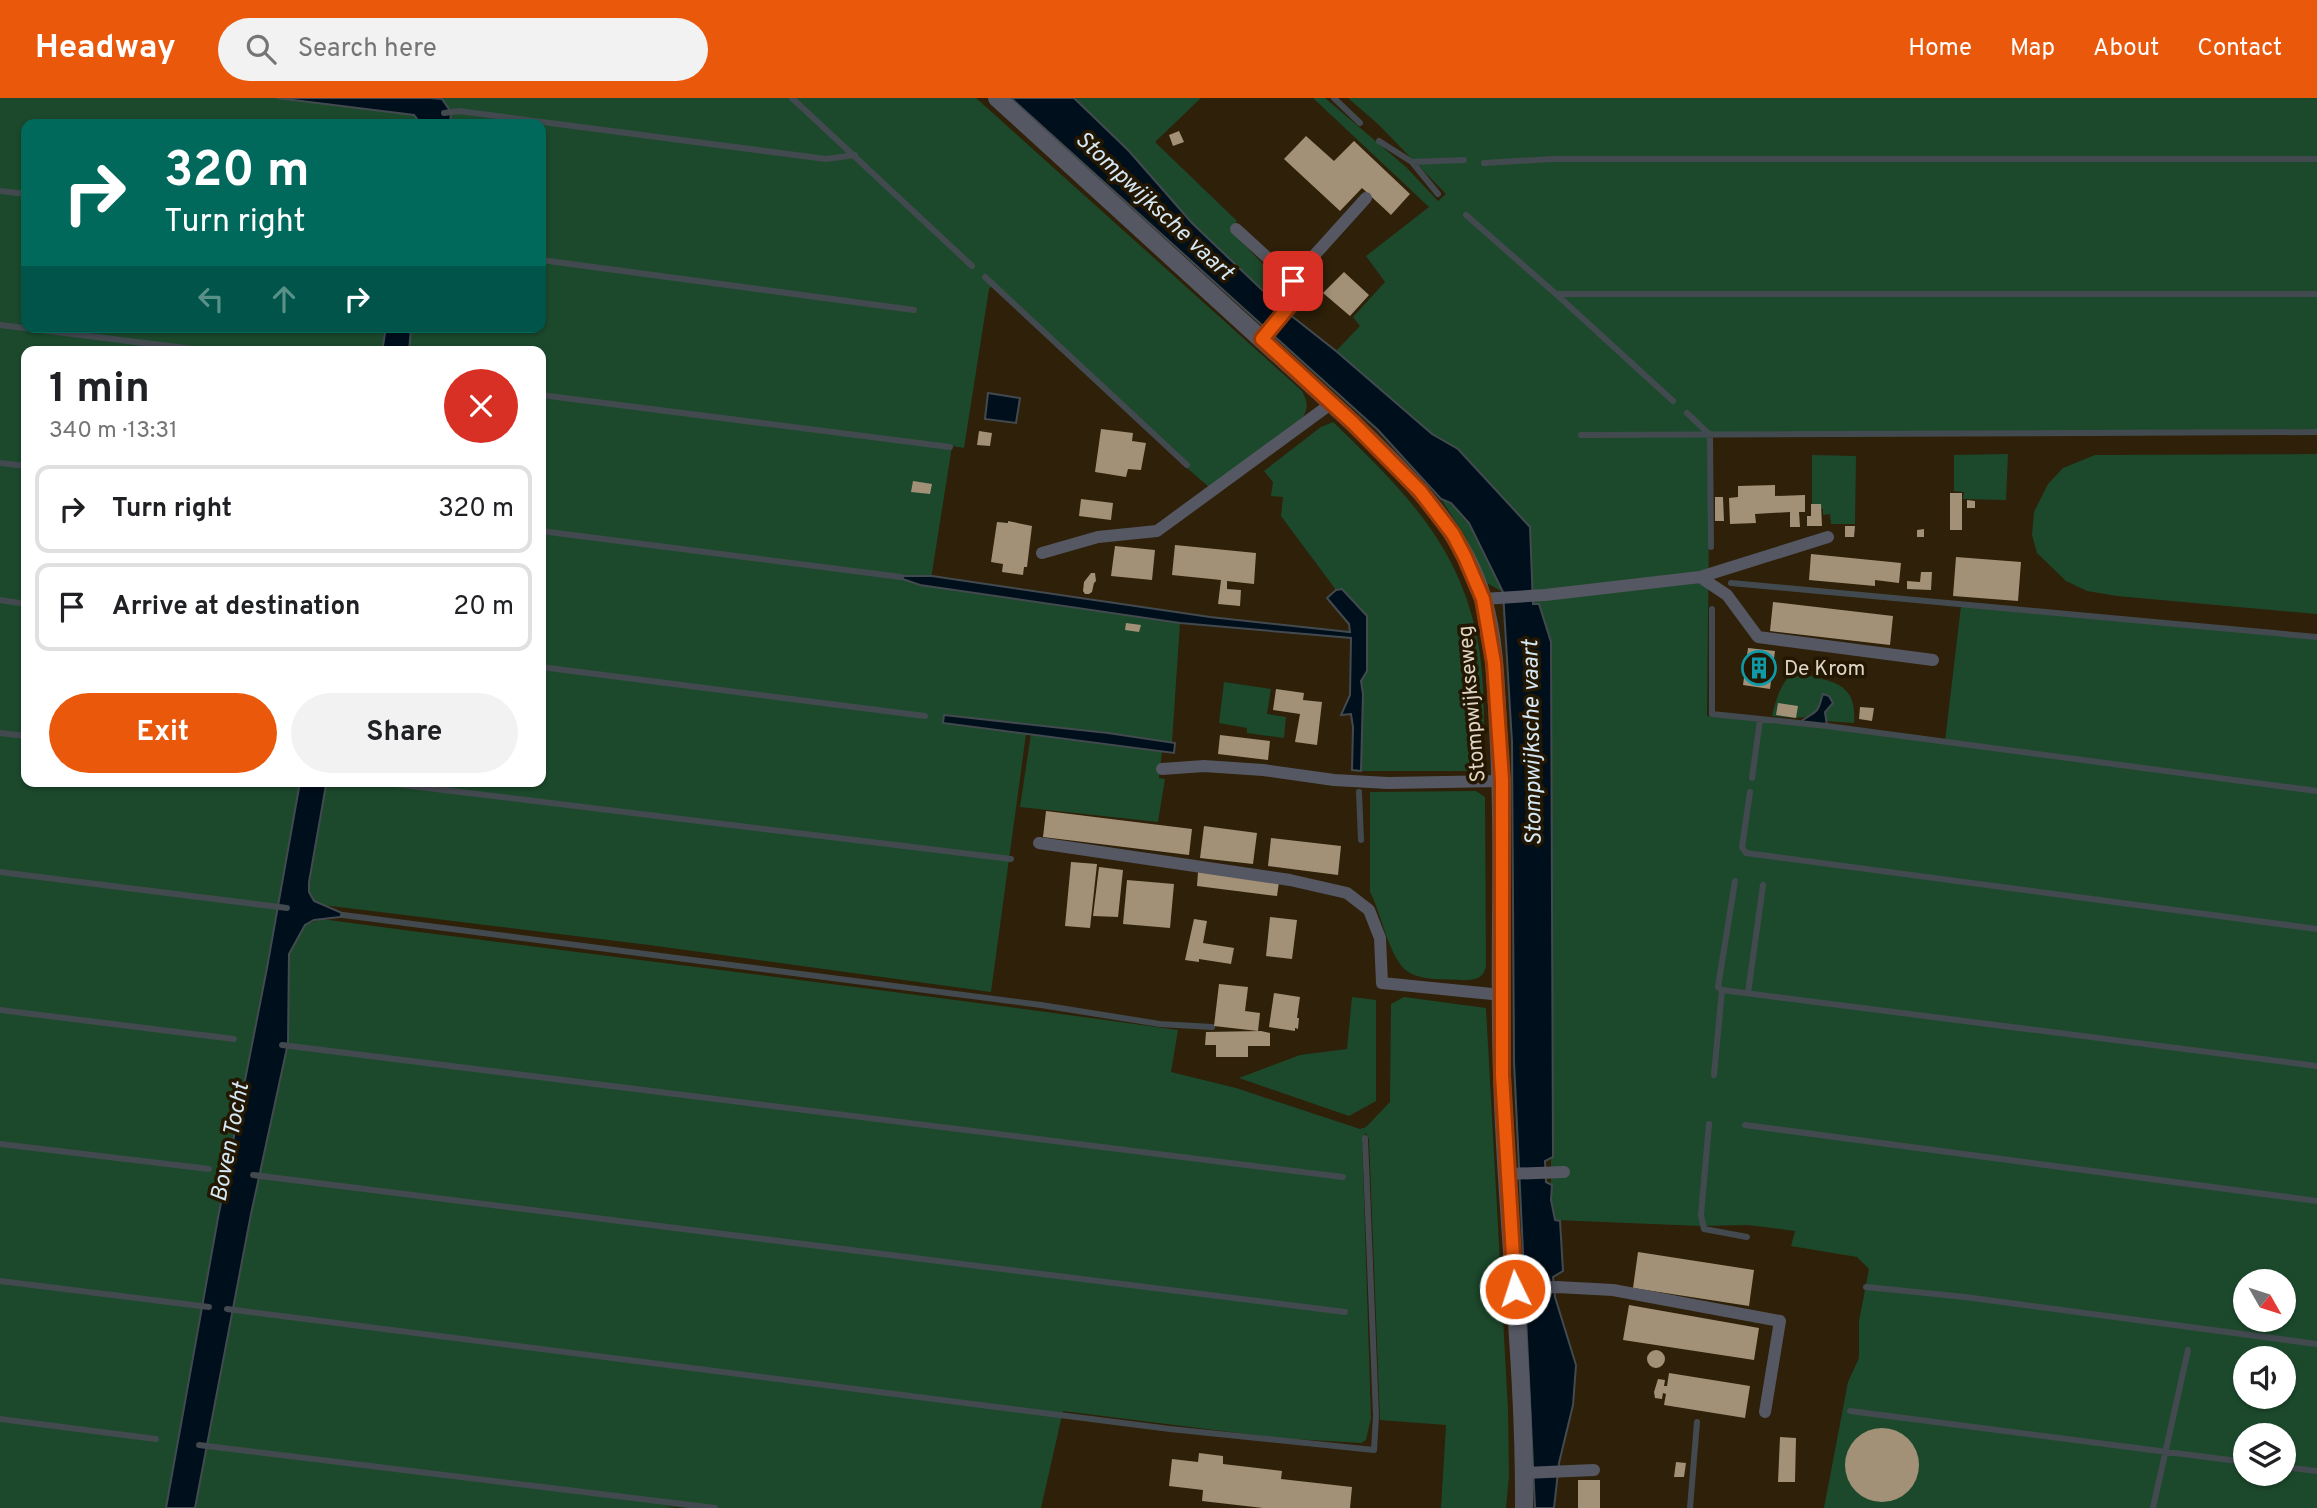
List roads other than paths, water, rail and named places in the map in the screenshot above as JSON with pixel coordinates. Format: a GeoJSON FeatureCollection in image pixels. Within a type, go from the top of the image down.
{"type":"FeatureCollection","features":[{"type":"Feature","properties":{"kind":"street","name":"Stompwijkseweg"},"geometry":{"type":"LineString","coordinates":[[997,98],[1264,336],[1390,459],[1438,512],[1465,557],[1483,599],[1494,663],[1502,780],[1502,1075],[1513,1174],[1519,1289],[1528,1473],[1524,1508]]}},
{"type":"Feature","properties":{"kind":"lane"},"geometry":{"type":"LineString","coordinates":[[1293,281],[1367,198]]}},
{"type":"Feature","properties":{"kind":"lane"},"geometry":{"type":"LineString","coordinates":[[1236,229],[1293,281],[1295,299],[1264,336]]}},
{"type":"Feature","properties":{"kind":"lane"},"geometry":{"type":"LineString","coordinates":[[1042,553],[1098,537],[1157,531],[1332,403]]}},
{"type":"Feature","properties":{"kind":"lane"},"geometry":{"type":"LineString","coordinates":[[1483,599],[1545,595],[1700,577],[1828,537]]}},
{"type":"Feature","properties":{"kind":"lane"},"geometry":{"type":"LineString","coordinates":[[1700,577],[1727,595],[1758,637],[1933,660]]}},
{"type":"Feature","properties":{"kind":"lane"},"geometry":{"type":"LineString","coordinates":[[1162,769],[1204,766],[1388,783],[1502,780]]}},
{"type":"Feature","properties":{"kind":"lane"},"geometry":{"type":"LineString","coordinates":[[1039,844],[1290,880],[1347,893],[1368,910],[1380,938],[1382,983],[1502,995]]}},
{"type":"Feature","properties":{"kind":"lane"},"geometry":{"type":"LineString","coordinates":[[1513,1174],[1558,1172]]}},
{"type":"Feature","properties":{"kind":"lane"},"geometry":{"type":"LineString","coordinates":[[1519,1289],[1557,1287],[1614,1290],[1780,1321],[1765,1412]]}},
{"type":"Feature","properties":{"kind":"lane"},"geometry":{"type":"LineString","coordinates":[[1528,1473],[1594,1470]]}},
{"type":"Feature","properties":{"kind":"water"},"geometry":{"type":"Polygon","coordinates":[[[277,98],[431,98],[442,99],[451,112],[450,119],[417,119],[414,115],[277,98]]]}},
{"type":"Feature","properties":{"kind":"water","name":"Stompwijksche vaart"},"geometry":{"type":"Polygon","coordinates":[[[1011,98],[1074,98],[1129,151],[1192,223],[1279,306],[1432,434],[1458,449],[1530,527],[1533,604],[1539,604],[1551,642],[1553,1157],[1545,1161],[1546,1182],[1552,1185],[1551,1200],[1555,1220],[1560,1221],[1563,1271],[1553,1277],[1555,1297],[1576,1365],[1573,1405],[1559,1463],[1554,1508],[1535,1508],[1514,1061],[1512,742],[1503,592],[1469,523],[1451,503],[1441,499],[1378,430],[1011,98]]]}},
{"type":"Feature","properties":{"kind":"water"},"geometry":{"type":"Polygon","coordinates":[[[385,333],[411,333],[409,346],[383,346],[385,333]]]}},
{"type":"Feature","properties":{"kind":"water"},"geometry":{"type":"Polygon","coordinates":[[[988,393],[1020,398],[1016,423],[985,419],[988,393]]]}},
{"type":"Feature","properties":{"kind":"water"},"geometry":{"type":"Polygon","coordinates":[[[894,576],[932,576],[1210,617],[1350,632],[1349,624],[1327,598],[1336,590],[1342,589],[1367,616],[1367,671],[1361,681],[1361,771],[1352,770],[1351,714],[1341,715],[1350,695],[1351,638],[1180,623],[920,585],[894,576]]]}},
{"type":"Feature","properties":{"kind":"water"},"geometry":{"type":"Polygon","coordinates":[[[1823,694],[1829,696],[1833,703],[1825,712],[1827,726],[1799,724],[1817,710],[1823,694]]]}},
{"type":"Feature","properties":{"kind":"water"},"geometry":{"type":"Polygon","coordinates":[[[944,715],[1175,743],[1174,753],[943,723],[944,715]]]}},
{"type":"Feature","properties":{"kind":"water"},"geometry":{"type":"Polygon","coordinates":[[[299,787],[326,787],[309,892],[314,901],[349,916],[314,920],[305,925],[289,954],[288,1043],[251,1214],[195,1508],[166,1508],[218,1218],[299,787]]]}},
{"type":"Feature","properties":{"kind":"waterway"},"geometry":{"type":"LineString","coordinates":[[792,98],[972,266]]}},
{"type":"Feature","properties":{"kind":"waterway"},"geometry":{"type":"LineString","coordinates":[[1334,98],[1360,123]]}},
{"type":"Feature","properties":{"kind":"waterway"},"geometry":{"type":"LineString","coordinates":[[444,113],[459,111],[520,119]]}},
{"type":"Feature","properties":{"kind":"waterway"},"geometry":{"type":"LineString","coordinates":[[546,122],[826,159],[855,155]]}},
{"type":"Feature","properties":{"kind":"waterway"},"geometry":{"type":"LineString","coordinates":[[1379,141],[1412,162],[1438,194]]}},
{"type":"Feature","properties":{"kind":"waterway"},"geometry":{"type":"LineString","coordinates":[[1484,163],[1552,159],[2317,159]]}},
{"type":"Feature","properties":{"kind":"waterway"},"geometry":{"type":"LineString","coordinates":[[1412,162],[1464,160]]}},
{"type":"Feature","properties":{"kind":"waterway"},"geometry":{"type":"LineString","coordinates":[[0,191],[21,193]]}},
{"type":"Feature","properties":{"kind":"waterway"},"geometry":{"type":"LineString","coordinates":[[1466,215],[1673,401]]}},
{"type":"Feature","properties":{"kind":"waterway"},"geometry":{"type":"LineString","coordinates":[[546,261],[914,310]]}},
{"type":"Feature","properties":{"kind":"waterway"},"geometry":{"type":"LineString","coordinates":[[985,277],[1187,465]]}},
{"type":"Feature","properties":{"kind":"waterway"},"geometry":{"type":"LineString","coordinates":[[1556,294],[2317,294]]}},
{"type":"Feature","properties":{"kind":"waterway"},"geometry":{"type":"LineString","coordinates":[[0,325],[21,328]]}},
{"type":"Feature","properties":{"kind":"waterway"},"geometry":{"type":"LineString","coordinates":[[64,333],[169,346]]}},
{"type":"Feature","properties":{"kind":"waterway"},"geometry":{"type":"LineString","coordinates":[[546,396],[950,447]]}},
{"type":"Feature","properties":{"kind":"waterway"},"geometry":{"type":"LineString","coordinates":[[1687,413],[1710,435],[1711,547]]}},
{"type":"Feature","properties":{"kind":"waterway"},"geometry":{"type":"LineString","coordinates":[[1581,435],[2317,432]]}},
{"type":"Feature","properties":{"kind":"waterway"},"geometry":{"type":"LineString","coordinates":[[0,463],[21,465]]}},
{"type":"Feature","properties":{"kind":"waterway"},"geometry":{"type":"LineString","coordinates":[[546,532],[901,577]]}},
{"type":"Feature","properties":{"kind":"waterway"},"geometry":{"type":"LineString","coordinates":[[1731,583],[2317,637]]}},
{"type":"Feature","properties":{"kind":"waterway"},"geometry":{"type":"LineString","coordinates":[[0,600],[21,603]]}},
{"type":"Feature","properties":{"kind":"waterway"},"geometry":{"type":"LineString","coordinates":[[1712,609],[1712,714],[1827,726],[2317,791]]}},
{"type":"Feature","properties":{"kind":"waterway"},"geometry":{"type":"LineString","coordinates":[[546,668],[925,716]]}},
{"type":"Feature","properties":{"kind":"waterway"},"geometry":{"type":"LineString","coordinates":[[1752,778],[1760,720]]}},
{"type":"Feature","properties":{"kind":"waterway"},"geometry":{"type":"LineString","coordinates":[[0,733],[21,735]]}},
{"type":"Feature","properties":{"kind":"waterway"},"geometry":{"type":"LineString","coordinates":[[419,787],[1011,859]]}},
{"type":"Feature","properties":{"kind":"waterway"},"geometry":{"type":"LineString","coordinates":[[1359,792],[1361,840]]}},
{"type":"Feature","properties":{"kind":"waterway"},"geometry":{"type":"LineString","coordinates":[[1750,792],[1742,847],[1746,853],[2317,929]]}},
{"type":"Feature","properties":{"kind":"waterway"},"geometry":{"type":"LineString","coordinates":[[0,872],[287,908]]}},
{"type":"Feature","properties":{"kind":"waterway"},"geometry":{"type":"LineString","coordinates":[[1722,990],[1718,987],[1735,881]]}},
{"type":"Feature","properties":{"kind":"waterway"},"geometry":{"type":"LineString","coordinates":[[1748,993],[1763,885]]}},
{"type":"Feature","properties":{"kind":"waterway"},"geometry":{"type":"LineString","coordinates":[[343,915],[1041,1005],[1160,1024],[1212,1027]]}},
{"type":"Feature","properties":{"kind":"waterway"},"geometry":{"type":"LineString","coordinates":[[1714,1075],[1722,990],[2317,1066]]}},
{"type":"Feature","properties":{"kind":"waterway"},"geometry":{"type":"LineString","coordinates":[[0,1010],[234,1039]]}},
{"type":"Feature","properties":{"kind":"waterway"},"geometry":{"type":"LineString","coordinates":[[282,1045],[1343,1177]]}},
{"type":"Feature","properties":{"kind":"waterway"},"geometry":{"type":"LineString","coordinates":[[1709,1124],[1701,1215],[1704,1229],[1747,1237]]}},
{"type":"Feature","properties":{"kind":"waterway"},"geometry":{"type":"LineString","coordinates":[[1745,1125],[2317,1201]]}},
{"type":"Feature","properties":{"kind":"waterway"},"geometry":{"type":"LineString","coordinates":[[227,1309],[1170,1429],[1374,1450],[1376,1416],[1365,1138]]}},
{"type":"Feature","properties":{"kind":"waterway","name":"Boven Tocht"},"geometry":{"type":"LineString","coordinates":[[0,1144],[209,1169]]}},
{"type":"Feature","properties":{"kind":"waterway"},"geometry":{"type":"LineString","coordinates":[[253,1175],[1345,1312]]}},
{"type":"Feature","properties":{"kind":"waterway"},"geometry":{"type":"LineString","coordinates":[[0,1281],[209,1307]]}},
{"type":"Feature","properties":{"kind":"waterway"},"geometry":{"type":"LineString","coordinates":[[1866,1287],[1965,1297],[2317,1344]]}},
{"type":"Feature","properties":{"kind":"waterway"},"geometry":{"type":"LineString","coordinates":[[2153,1508],[2188,1350]]}},
{"type":"Feature","properties":{"kind":"waterway"},"geometry":{"type":"LineString","coordinates":[[1850,1411],[2233,1460]]}},
{"type":"Feature","properties":{"kind":"waterway"},"geometry":{"type":"LineString","coordinates":[[0,1419],[156,1439]]}},
{"type":"Feature","properties":{"kind":"waterway"},"geometry":{"type":"LineString","coordinates":[[1690,1508],[1697,1422]]}},
{"type":"Feature","properties":{"kind":"waterway"},"geometry":{"type":"LineString","coordinates":[[199,1445],[715,1508]]}},
{"type":"Feature","properties":{"kind":"waterway"},"geometry":{"type":"LineString","coordinates":[[2296,1468],[2317,1471]]}},
{"type":"Feature","properties":{"kind":"place","name":"De Krom"},"geometry":{"type":"Point","coordinates":[1759,668]}}]}
